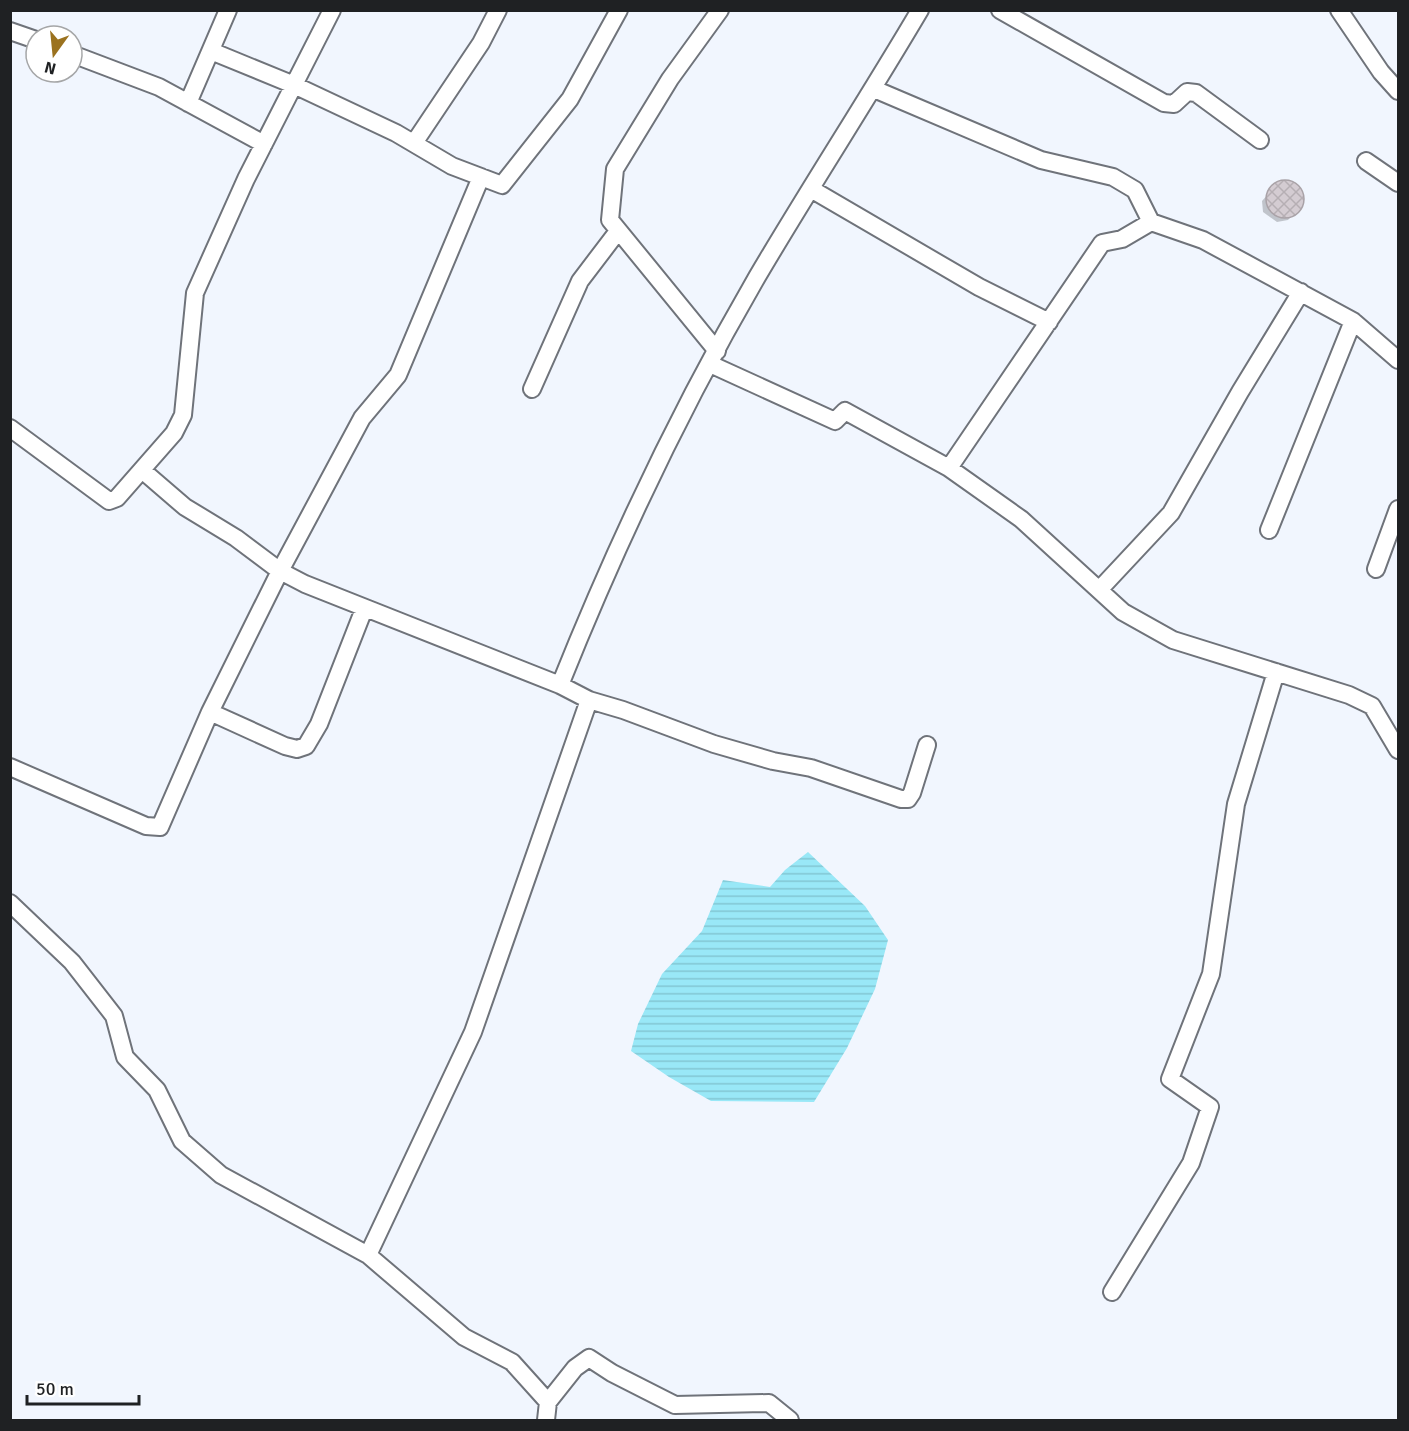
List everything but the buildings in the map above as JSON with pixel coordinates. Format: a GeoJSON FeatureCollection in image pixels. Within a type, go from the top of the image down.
{"type":"FeatureCollection","features":[{"type":"Feature","properties":{"kind":"street"},"geometry":{"type":"LineString","coordinates":[[188,103],[228,10]]}},
{"type":"Feature","properties":{"kind":"street"},"geometry":{"type":"LineString","coordinates":[[10,428],[109,501],[117,498],[174,432],[183,415],[195,292],[264,144],[332,10]]}},
{"type":"Feature","properties":{"kind":"street"},"geometry":{"type":"LineString","coordinates":[[414,143],[481,43],[498,10]]}},
{"type":"Feature","properties":{"kind":"street"},"geometry":{"type":"LineString","coordinates":[[211,51],[294,85],[414,143],[452,166],[502,185],[570,99],[619,10]]}},
{"type":"Feature","properties":{"kind":"street"},"geometry":{"type":"LineString","coordinates":[[720,10],[670,79],[615,169],[610,220],[713,358],[835,421],[845,411],[949,468],[1021,519],[1123,612],[1173,640],[1349,695],[1372,706],[1398,750]]}},
{"type":"Feature","properties":{"kind":"street"},"geometry":{"type":"LineString","coordinates":[[560,685],[604,575],[713,358],[757,278],[920,10]]}},
{"type":"Feature","properties":{"kind":"street"},"geometry":{"type":"LineString","coordinates":[[1000,10],[1164,103],[1174,104],[1187,92],[1196,93],[1260,140]]}},
{"type":"Feature","properties":{"kind":"street"},"geometry":{"type":"LineString","coordinates":[[1339,10],[1398,91]]}},
{"type":"Feature","properties":{"kind":"street"},"geometry":{"type":"LineString","coordinates":[[84,59],[159,87],[264,144]]}},
{"type":"Feature","properties":{"kind":"street"},"geometry":{"type":"LineString","coordinates":[[874,89],[1041,160],[1113,177],[1135,190],[1150,222],[1203,240],[1301,292],[1353,321],[1398,360]]}},
{"type":"Feature","properties":{"kind":"street"},"geometry":{"type":"LineString","coordinates":[[1366,161],[1398,183]]}},
{"type":"Feature","properties":{"kind":"street"},"geometry":{"type":"LineString","coordinates":[[10,767],[146,826],[160,827],[210,712],[280,571],[362,418],[398,375],[481,177]]}},
{"type":"Feature","properties":{"kind":"street"},"geometry":{"type":"LineString","coordinates":[[811,189],[979,287],[1049,322]]}},
{"type":"Feature","properties":{"kind":"street"},"geometry":{"type":"LineString","coordinates":[[949,468],[1102,243],[1122,238],[1150,222]]}},
{"type":"Feature","properties":{"kind":"street"},"geometry":{"type":"LineString","coordinates":[[532,389],[580,281],[618,231]]}},
{"type":"Feature","properties":{"kind":"street"},"geometry":{"type":"LineString","coordinates":[[1099,590],[1171,513],[1240,392],[1301,292]]}},
{"type":"Feature","properties":{"kind":"street"},"geometry":{"type":"LineString","coordinates":[[1269,530],[1353,321]]}},
{"type":"Feature","properties":{"kind":"street"},"geometry":{"type":"LineString","coordinates":[[142,470],[185,507],[236,538],[280,571],[320,591],[560,685],[589,700],[623,710],[731,750],[811,768],[901,799],[908,799],[927,745]]}},
{"type":"Feature","properties":{"kind":"street"},"geometry":{"type":"LineString","coordinates":[[1376,568],[1398,509]]}},
{"type":"Feature","properties":{"kind":"street"},"geometry":{"type":"LineString","coordinates":[[210,712],[285,746],[297,750],[306,746],[319,724],[364,609]]}},
{"type":"Feature","properties":{"kind":"street"},"geometry":{"type":"LineString","coordinates":[[1112,1292],[1191,1163],[1210,1107],[1170,1079],[1211,974],[1236,804],[1276,672]]}},
{"type":"Feature","properties":{"kind":"street"},"geometry":{"type":"LineString","coordinates":[[368,1255],[473,1032],[589,700]]}},
{"type":"Feature","properties":{"kind":"street"},"geometry":{"type":"LineString","coordinates":[[10,903],[72,962],[114,1016],[125,1057],[157,1090],[182,1141],[221,1175],[368,1255],[464,1337],[512,1362],[548,1402]]}},
{"type":"Feature","properties":{"kind":"street"},"geometry":{"type":"LineString","coordinates":[[546,1420],[548,1402],[574,1368],[589,1358],[612,1373],[675,1405],[769,1402],[790,1420]]}},
{"type":"Feature","properties":{"kind":"water"},"geometry":{"type":"Polygon","coordinates":[[[808,852],[865,906],[888,940],[875,989],[847,1048],[814,1102],[711,1101],[669,1077],[631,1051],[638,1024],[662,974],[702,931],[723,880],[770,887],[785,870],[808,852]]]}}]}
